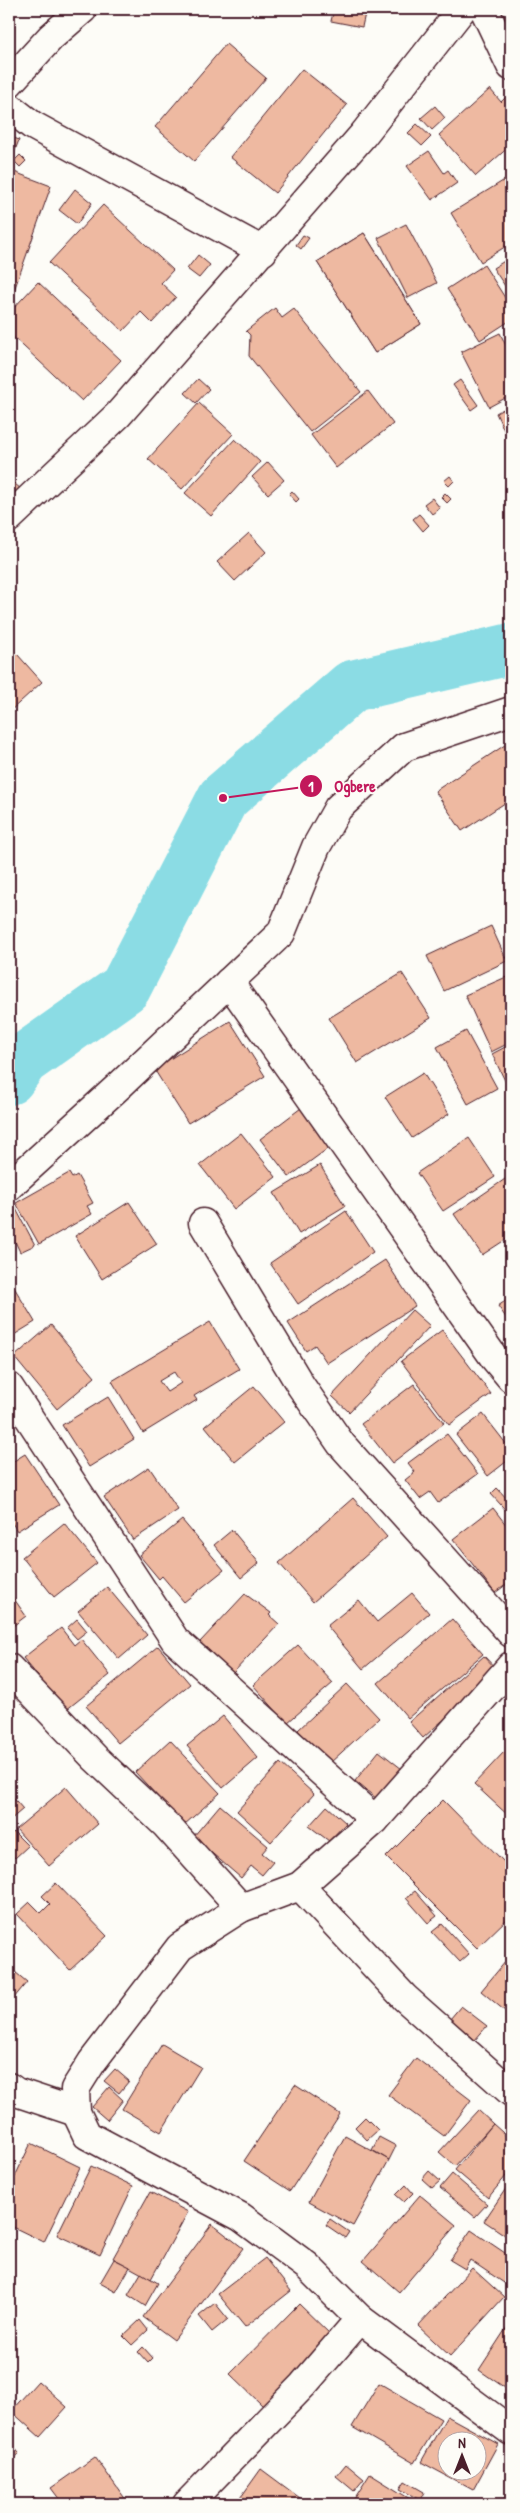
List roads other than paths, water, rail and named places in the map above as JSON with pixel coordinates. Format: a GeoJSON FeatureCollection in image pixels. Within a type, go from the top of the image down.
{"type":"FeatureCollection","features":[{"type":"Feature","properties":{"kind":"street"},"geometry":{"type":"LineString","coordinates":[[9,83],[51,36],[83,9]]}},
{"type":"Feature","properties":{"kind":"street"},"geometry":{"type":"LineString","coordinates":[[9,518],[118,415],[363,135],[462,9]]}},
{"type":"Feature","properties":{"kind":"street"},"geometry":{"type":"LineString","coordinates":[[484,9],[511,66]]}},
{"type":"Feature","properties":{"kind":"street"},"geometry":{"type":"LineString","coordinates":[[9,107],[32,124],[263,251]]}},
{"type":"Feature","properties":{"kind":"street"},"geometry":{"type":"LineString","coordinates":[[9,1186],[119,1086],[281,933],[316,847],[338,808],[404,747],[511,711]]}},
{"type":"Feature","properties":{"kind":"street"},"geometry":{"type":"LineString","coordinates":[[229,982],[495,1360],[511,1378]]}},
{"type":"Feature","properties":{"kind":"street"},"geometry":{"type":"LineString","coordinates":[[203,1224],[301,1386],[341,1444],[511,1633]]}},
{"type":"Feature","properties":{"kind":"street"},"geometry":{"type":"LineString","coordinates":[[9,1387],[175,1640],[375,1820]]}},
{"type":"Feature","properties":{"kind":"street"},"geometry":{"type":"LineString","coordinates":[[511,1666],[375,1820],[300,1886],[242,1908],[180,1947],[75,2089],[76,2112],[87,2135],[240,2217],[307,2266],[360,2319],[511,2430]]}},
{"type":"Feature","properties":{"kind":"street"},"geometry":{"type":"LineString","coordinates":[[9,1668],[95,1758],[166,1825],[242,1908]]}},
{"type":"Feature","properties":{"kind":"street"},"geometry":{"type":"LineString","coordinates":[[300,1886],[405,1998],[511,2092]]}},
{"type":"Feature","properties":{"kind":"street"},"geometry":{"type":"LineString","coordinates":[[11,2094],[76,2112]]}},
{"type":"Feature","properties":{"kind":"street"},"geometry":{"type":"LineString","coordinates":[[187,2504],[303,2385],[360,2319]]}},
{"type":"Feature","properties":{"kind":"waterway"},"geometry":{"type":"LineString","coordinates":[[9,1079],[23,1060],[125,988],[223,798],[352,686],[511,649]]}},
{"type":"Feature","properties":{"kind":"place","name":"Ogbere"},"geometry":{"type":"Point","coordinates":[223,798]}}]}
